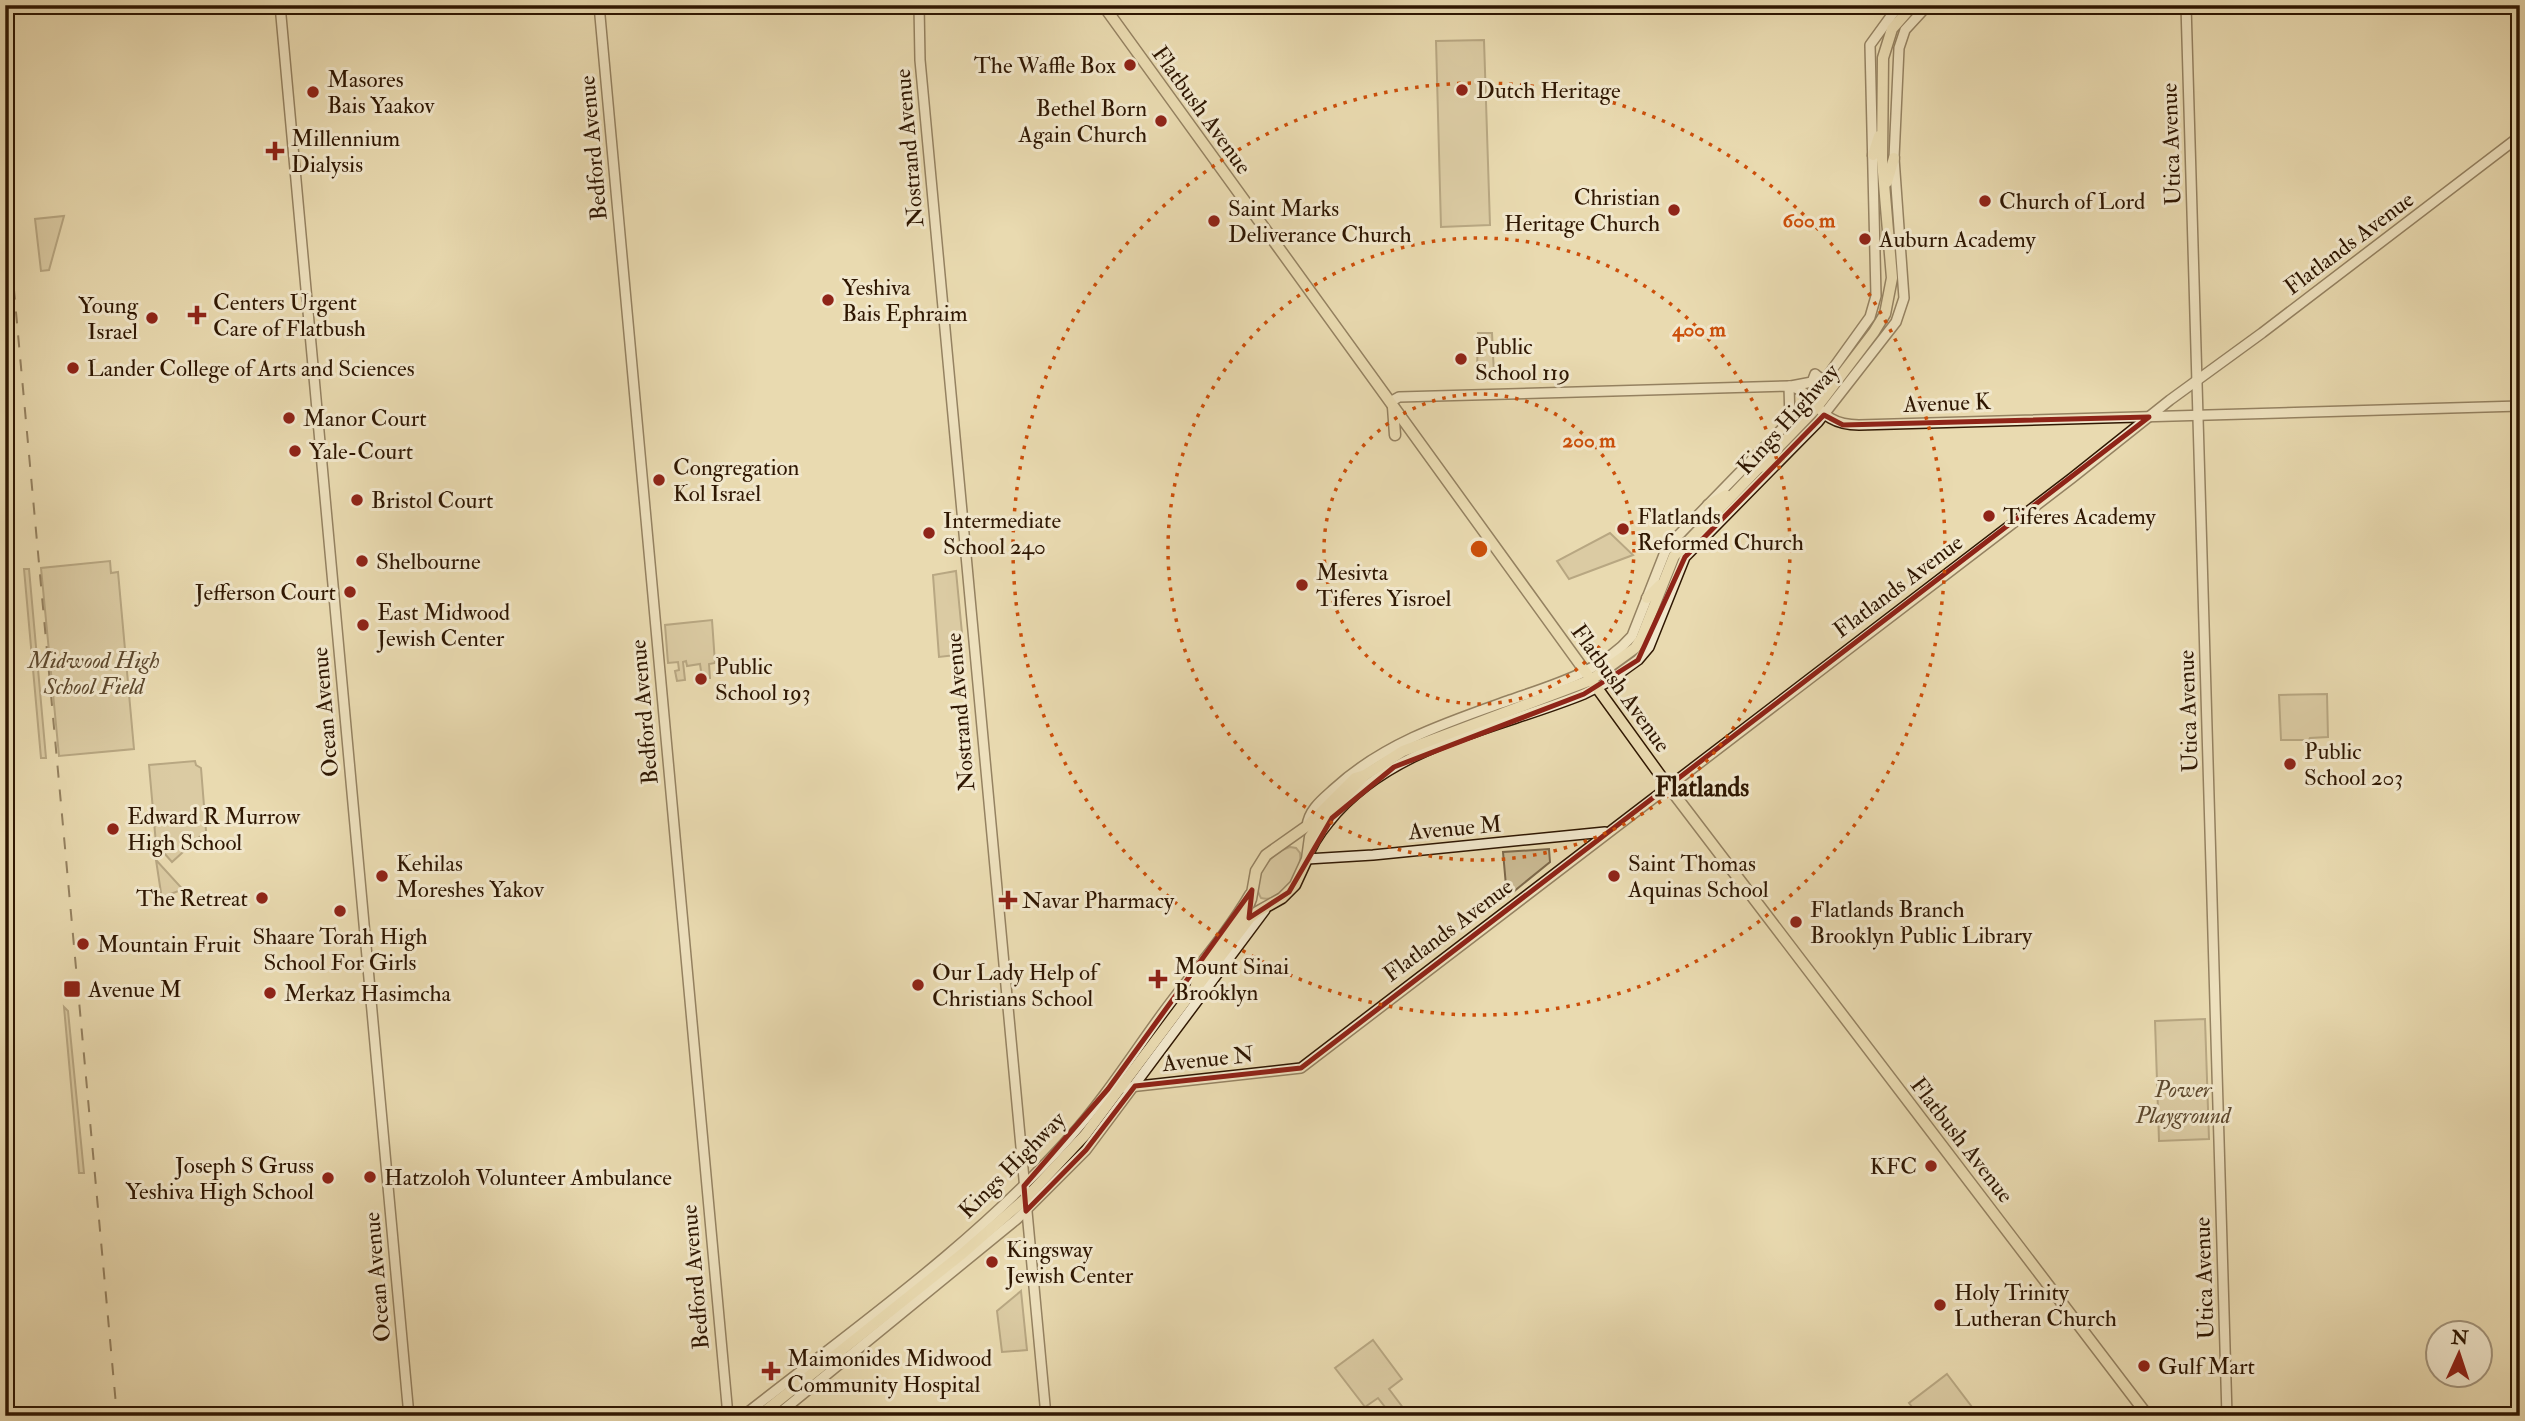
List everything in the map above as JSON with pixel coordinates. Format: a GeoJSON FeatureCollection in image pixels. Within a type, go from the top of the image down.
{"type":"FeatureCollection","features":[{"type":"Feature","properties":{"kind":"main road","name":"Bedford Avenue"},"geometry":{"type":"LineString","coordinates":[[599,5],[728,1416]]}},
{"type":"Feature","properties":{"kind":"main road","name":"Nostrand Avenue"},"geometry":{"type":"LineString","coordinates":[[919,5],[920,60],[1046,1416]]}},
{"type":"Feature","properties":{"kind":"main road","name":"Flatbush Avenue"},"geometry":{"type":"LineString","coordinates":[[1103,5],[1668,786],[2148,1416]]}},
{"type":"Feature","properties":{"kind":"main road","name":"Kings Highway"},"geometry":{"type":"LineString","coordinates":[[1307,826],[1314,808],[1346,778],[1364,763],[1403,741],[1591,680],[1632,636],[1667,547],[1790,421],[1817,407],[1825,382],[1870,317],[1876,296],[1870,45],[1899,5]]}},
{"type":"Feature","properties":{"kind":"main road","name":"Kings Highway"},"geometry":{"type":"LineString","coordinates":[[1307,859],[1308,841],[1315,829],[1365,775],[1403,751],[1638,660],[1649,647],[1685,557],[1780,459],[1880,323],[1889,304],[1892,266],[1882,129],[1885,46],[1892,29],[1913,5]]}},
{"type":"Feature","properties":{"kind":"main road","name":"Kings Highway"},"geometry":{"type":"LineString","coordinates":[[1195,988],[1250,918],[1282,898],[1295,885],[1312,844],[1341,808],[1366,786],[1394,766],[1425,752],[1534,713],[1591,680],[1635,648],[1674,556],[1896,323],[1902,311],[1904,284],[1894,158],[1899,48],[1905,30],[1928,5]]}},
{"type":"Feature","properties":{"kind":"main road","name":"Utica Avenue"},"geometry":{"type":"LineString","coordinates":[[2186,5],[2227,1416]]}},
{"type":"Feature","properties":{"kind":"main road","name":"Ocean Avenue"},"geometry":{"type":"LineString","coordinates":[[280,6],[409,1416]]}},
{"type":"Feature","properties":{"kind":"main road"},"geometry":{"type":"LineString","coordinates":[[1873,155],[1882,129]]}},
{"type":"Feature","properties":{"kind":"main road","name":"Flatlands Avenue"},"geometry":{"type":"LineString","coordinates":[[1301,1068],[2149,417],[2520,136]]}},
{"type":"Feature","properties":{"kind":"main road"},"geometry":{"type":"LineString","coordinates":[[1885,190],[1894,158]]}},
{"type":"Feature","properties":{"kind":"main road"},"geometry":{"type":"LineString","coordinates":[[1395,435],[1392,404],[1399,397],[1789,386],[1812,382],[1815,374],[1825,382]]}},
{"type":"Feature","properties":{"kind":"main road"},"geometry":{"type":"LineString","coordinates":[[1789,386],[1790,421]]}},
{"type":"Feature","properties":{"kind":"main road","name":"Avenue K"},"geometry":{"type":"LineString","coordinates":[[1789,386],[1797,388],[1817,407],[1843,425],[2520,406]]}},
{"type":"Feature","properties":{"kind":"main road"},"geometry":{"type":"LineString","coordinates":[[1757,468],[1780,459]]}},
{"type":"Feature","properties":{"kind":"main road"},"geometry":{"type":"LineString","coordinates":[[1708,505],[1735,490]]}},
{"type":"Feature","properties":{"kind":"main road"},"geometry":{"type":"LineString","coordinates":[[1647,598],[1663,583],[1667,599]]}},
{"type":"Feature","properties":{"kind":"main road","name":"Kings Highway"},"geometry":{"type":"LineString","coordinates":[[759,1416],[951,1264],[1025,1199],[1085,1135],[1195,988],[1199,975],[1242,916],[1251,899],[1259,864],[1273,850],[1307,826],[1342,789],[1359,775],[1365,775]]}},
{"type":"Feature","properties":{"kind":"main road","name":"Avenue M"},"geometry":{"type":"LineString","coordinates":[[1307,859],[1367,856],[1607,832]]}},
{"type":"Feature","properties":{"kind":"main road"},"geometry":{"type":"LineString","coordinates":[[1285,842],[1299,846],[1307,859]]}},
{"type":"Feature","properties":{"kind":"main road","name":"Kings Highway"},"geometry":{"type":"LineString","coordinates":[[743,1416],[946,1255],[1024,1186],[1071,1136],[1108,1089],[1252,890]]}},
{"type":"Feature","properties":{"kind":"main road"},"geometry":{"type":"LineString","coordinates":[[1252,890],[1256,897],[1270,905]]}},
{"type":"Feature","properties":{"kind":"main road","name":"Kings Highway"},"geometry":{"type":"LineString","coordinates":[[776,1416],[1026,1211],[1086,1150],[1270,905]]}},
{"type":"Feature","properties":{"kind":"main road","name":"Avenue N"},"geometry":{"type":"LineString","coordinates":[[1120,1088],[1301,1068]]}},
{"type":"Feature","properties":{"kind":"highlighted area"},"geometry":{"type":"Polygon","coordinates":[[[1824,415],[1843,425],[2149,417],[1301,1068],[1135,1086],[1086,1150],[1026,1211],[1024,1186],[1108,1089],[1252,890],[1249,918],[1289,892],[1332,818],[1394,767],[1584,694],[1638,660],[1685,557],[1824,415]]]}},
{"type":"Feature","properties":{"kind":"green space"},"geometry":{"type":"Polygon","coordinates":[[[1484,40],[1490,225],[1441,227],[1436,41],[1484,40]]]}},
{"type":"Feature","properties":{"kind":"green space"},"geometry":{"type":"Polygon","coordinates":[[[64,216],[49,270],[41,271],[35,219],[64,216]]]}},
{"type":"Feature","properties":{"kind":"green space"},"geometry":{"type":"Polygon","coordinates":[[[1478,333],[1492,333],[1494,374],[1480,374],[1480,370],[1477,370],[1478,333]]]}},
{"type":"Feature","properties":{"kind":"green space"},"geometry":{"type":"Polygon","coordinates":[[[1610,533],[1633,555],[1569,579],[1557,561],[1610,533]]]}},
{"type":"Feature","properties":{"kind":"green space","name":"Midwood High School Field"},"geometry":{"type":"Polygon","coordinates":[[[110,561],[111,573],[118,572],[134,749],[59,756],[41,568],[110,561]]]}},
{"type":"Feature","properties":{"kind":"green space"},"geometry":{"type":"Polygon","coordinates":[[[24,569],[29,569],[46,758],[41,758],[24,569]]]}},
{"type":"Feature","properties":{"kind":"green space"},"geometry":{"type":"Polygon","coordinates":[[[956,571],[964,654],[939,657],[933,575],[956,571]]]}},
{"type":"Feature","properties":{"kind":"green space"},"geometry":{"type":"Polygon","coordinates":[[[712,620],[715,663],[709,664],[710,678],[702,678],[700,664],[687,666],[686,661],[683,662],[685,680],[677,681],[675,671],[679,670],[678,662],[668,663],[665,625],[712,620]]]}},
{"type":"Feature","properties":{"kind":"green space"},"geometry":{"type":"Polygon","coordinates":[[[2327,694],[2328,737],[2281,740],[2279,695],[2327,694]]]}},
{"type":"Feature","properties":{"kind":"green space"},"geometry":{"type":"Polygon","coordinates":[[[195,761],[201,768],[206,831],[172,862],[156,844],[149,765],[195,761]]]}},
{"type":"Feature","properties":{"kind":"green space"},"geometry":{"type":"Polygon","coordinates":[[[1290,847],[1296,848],[1300,853],[1295,878],[1284,892],[1269,899],[1261,898],[1258,883],[1264,867],[1276,854],[1290,847]]]}},
{"type":"Feature","properties":{"kind":"green space"},"geometry":{"type":"Polygon","coordinates":[[[1549,849],[1550,862],[1507,897],[1503,852],[1549,849]]]}},
{"type":"Feature","properties":{"kind":"green space"},"geometry":{"type":"Polygon","coordinates":[[[156,860],[188,895],[183,896],[181,890],[165,896],[169,904],[163,906],[156,860]]]}},
{"type":"Feature","properties":{"kind":"green space"},"geometry":{"type":"Polygon","coordinates":[[[64,1007],[68,1011],[84,1173],[79,1173],[64,1007]]]}},
{"type":"Feature","properties":{"kind":"green space","name":"Power Playground"},"geometry":{"type":"Polygon","coordinates":[[[2205,1019],[2209,1139],[2159,1141],[2155,1021],[2205,1019]]]}},
{"type":"Feature","properties":{"kind":"green space"},"geometry":{"type":"Polygon","coordinates":[[[1021,1291],[1027,1350],[1002,1352],[997,1311],[1021,1291]]]}},
{"type":"Feature","properties":{"kind":"green space"},"geometry":{"type":"Polygon","coordinates":[[[1373,1340],[1402,1379],[1389,1389],[1404,1409],[1395,1416],[1392,1416],[1378,1398],[1365,1407],[1335,1368],[1373,1340]]]}},
{"type":"Feature","properties":{"kind":"green space"},"geometry":{"type":"Polygon","coordinates":[[[1947,1374],[1977,1416],[1919,1416],[1909,1403],[1947,1374]]]}},
{"type":"Feature","properties":{"kind":"railway"},"geometry":{"type":"LineString","coordinates":[[5,14],[115,5]]}},
{"type":"Feature","properties":{"kind":"railway"},"geometry":{"type":"LineString","coordinates":[[5,192],[117,1416]]}},
{"type":"Feature","properties":{"kind":"place","name":"The Waffle Box"},"geometry":{"type":"Point","coordinates":[1130,65]}},
{"type":"Feature","properties":{"kind":"place","name":"Dutch Heritage"},"geometry":{"type":"Point","coordinates":[1462,90]}},
{"type":"Feature","properties":{"kind":"place","name":"Masores Bais Yaakov"},"geometry":{"type":"Point","coordinates":[313,92]}},
{"type":"Feature","properties":{"kind":"place","name":"Bethel Born Again Church"},"geometry":{"type":"Point","coordinates":[1161,121]}},
{"type":"Feature","properties":{"kind":"place","name":"Millennium Dialysis"},"geometry":{"type":"Point","coordinates":[275,151]}},
{"type":"Feature","properties":{"kind":"place","name":"Church of Lord"},"geometry":{"type":"Point","coordinates":[1985,201]}},
{"type":"Feature","properties":{"kind":"place","name":"Christian Heritage Church"},"geometry":{"type":"Point","coordinates":[1674,210]}},
{"type":"Feature","properties":{"kind":"place","name":"Saint Marks Deliverance Church"},"geometry":{"type":"Point","coordinates":[1214,221]}},
{"type":"Feature","properties":{"kind":"place","name":"Auburn Academy"},"geometry":{"type":"Point","coordinates":[1865,239]}},
{"type":"Feature","properties":{"kind":"place","name":"Yeshiva Bais Ephraim"},"geometry":{"type":"Point","coordinates":[828,300]}},
{"type":"Feature","properties":{"kind":"place","name":"Centers Urgent Care of Flatbush"},"geometry":{"type":"Point","coordinates":[197,315]}},
{"type":"Feature","properties":{"kind":"place","name":"Young Israel"},"geometry":{"type":"Point","coordinates":[152,318]}},
{"type":"Feature","properties":{"kind":"place","name":"Public School 119"},"geometry":{"type":"Point","coordinates":[1461,359]}},
{"type":"Feature","properties":{"kind":"place","name":"Lander College of Arts and Sciences"},"geometry":{"type":"Point","coordinates":[73,368]}},
{"type":"Feature","properties":{"kind":"place","name":"Manor Court"},"geometry":{"type":"Point","coordinates":[289,418]}},
{"type":"Feature","properties":{"kind":"place","name":"Yale-Court"},"geometry":{"type":"Point","coordinates":[295,451]}},
{"type":"Feature","properties":{"kind":"place","name":"Congregation Kol Israel"},"geometry":{"type":"Point","coordinates":[659,480]}},
{"type":"Feature","properties":{"kind":"place","name":"Bristol Court"},"geometry":{"type":"Point","coordinates":[357,500]}},
{"type":"Feature","properties":{"kind":"place","name":"Tiferes Academy"},"geometry":{"type":"Point","coordinates":[1989,516]}},
{"type":"Feature","properties":{"kind":"place","name":"Flatlands Reformed Church"},"geometry":{"type":"Point","coordinates":[1623,529]}},
{"type":"Feature","properties":{"kind":"place","name":"Intermediate School 240"},"geometry":{"type":"Point","coordinates":[929,533]}},
{"type":"Feature","properties":{"kind":"place","name":"Shelbourne"},"geometry":{"type":"Point","coordinates":[362,561]}},
{"type":"Feature","properties":{"kind":"place","name":"Mesivta Tiferes Yisroel"},"geometry":{"type":"Point","coordinates":[1302,585]}},
{"type":"Feature","properties":{"kind":"place","name":"Jefferson Court"},"geometry":{"type":"Point","coordinates":[350,592]}},
{"type":"Feature","properties":{"kind":"place","name":"East Midwood Jewish Center"},"geometry":{"type":"Point","coordinates":[363,625]}},
{"type":"Feature","properties":{"kind":"place","name":"Public School 193"},"geometry":{"type":"Point","coordinates":[701,679]}},
{"type":"Feature","properties":{"kind":"place","name":"Public School 203"},"geometry":{"type":"Point","coordinates":[2290,764]}},
{"type":"Feature","properties":{"kind":"place","name":"Edward R Murrow High School"},"geometry":{"type":"Point","coordinates":[113,829]}},
{"type":"Feature","properties":{"kind":"place","name":"Kehilas Moreshes Yakov"},"geometry":{"type":"Point","coordinates":[382,876]}},
{"type":"Feature","properties":{"kind":"place","name":"Saint Thomas Aquinas School"},"geometry":{"type":"Point","coordinates":[1614,876]}},
{"type":"Feature","properties":{"kind":"place","name":"The Retreat"},"geometry":{"type":"Point","coordinates":[262,898]}},
{"type":"Feature","properties":{"kind":"place","name":"Navar Pharmacy"},"geometry":{"type":"Point","coordinates":[1008,900]}},
{"type":"Feature","properties":{"kind":"place","name":"Shaare Torah High School For Girls"},"geometry":{"type":"Point","coordinates":[340,911]}},
{"type":"Feature","properties":{"kind":"place","name":"Flatlands Branch Brooklyn Public Library"},"geometry":{"type":"Point","coordinates":[1796,922]}},
{"type":"Feature","properties":{"kind":"place","name":"Mountain Fruit"},"geometry":{"type":"Point","coordinates":[83,944]}},
{"type":"Feature","properties":{"kind":"place","name":"Mount Sinai Brooklyn"},"geometry":{"type":"Point","coordinates":[1158,979]}},
{"type":"Feature","properties":{"kind":"place","name":"Our Lady Help of Christians School"},"geometry":{"type":"Point","coordinates":[918,985]}},
{"type":"Feature","properties":{"kind":"place","name":"Avenue M"},"geometry":{"type":"Point","coordinates":[72,989]}},
{"type":"Feature","properties":{"kind":"place","name":"Merkaz Hasimcha"},"geometry":{"type":"Point","coordinates":[270,993]}},
{"type":"Feature","properties":{"kind":"place","name":"KFC"},"geometry":{"type":"Point","coordinates":[1931,1166]}},
{"type":"Feature","properties":{"kind":"place","name":"Hatzoloh Volunteer Ambulance"},"geometry":{"type":"Point","coordinates":[370,1177]}},
{"type":"Feature","properties":{"kind":"place","name":"Joseph S Gruss Yeshiva High School"},"geometry":{"type":"Point","coordinates":[328,1178]}},
{"type":"Feature","properties":{"kind":"place","name":"Kingsway Jewish Center"},"geometry":{"type":"Point","coordinates":[992,1262]}},
{"type":"Feature","properties":{"kind":"place","name":"Holy Trinity Lutheran Church"},"geometry":{"type":"Point","coordinates":[1940,1305]}},
{"type":"Feature","properties":{"kind":"place","name":"Gulf Mart"},"geometry":{"type":"Point","coordinates":[2144,1366]}},
{"type":"Feature","properties":{"kind":"place","name":"Maimonides Midwood Community Hospital"},"geometry":{"type":"Point","coordinates":[771,1371]}},
{"type":"Feature","properties":{"kind":"district","name":"Flatlands"},"geometry":{"type":"Point","coordinates":[1702,788]}}]}
